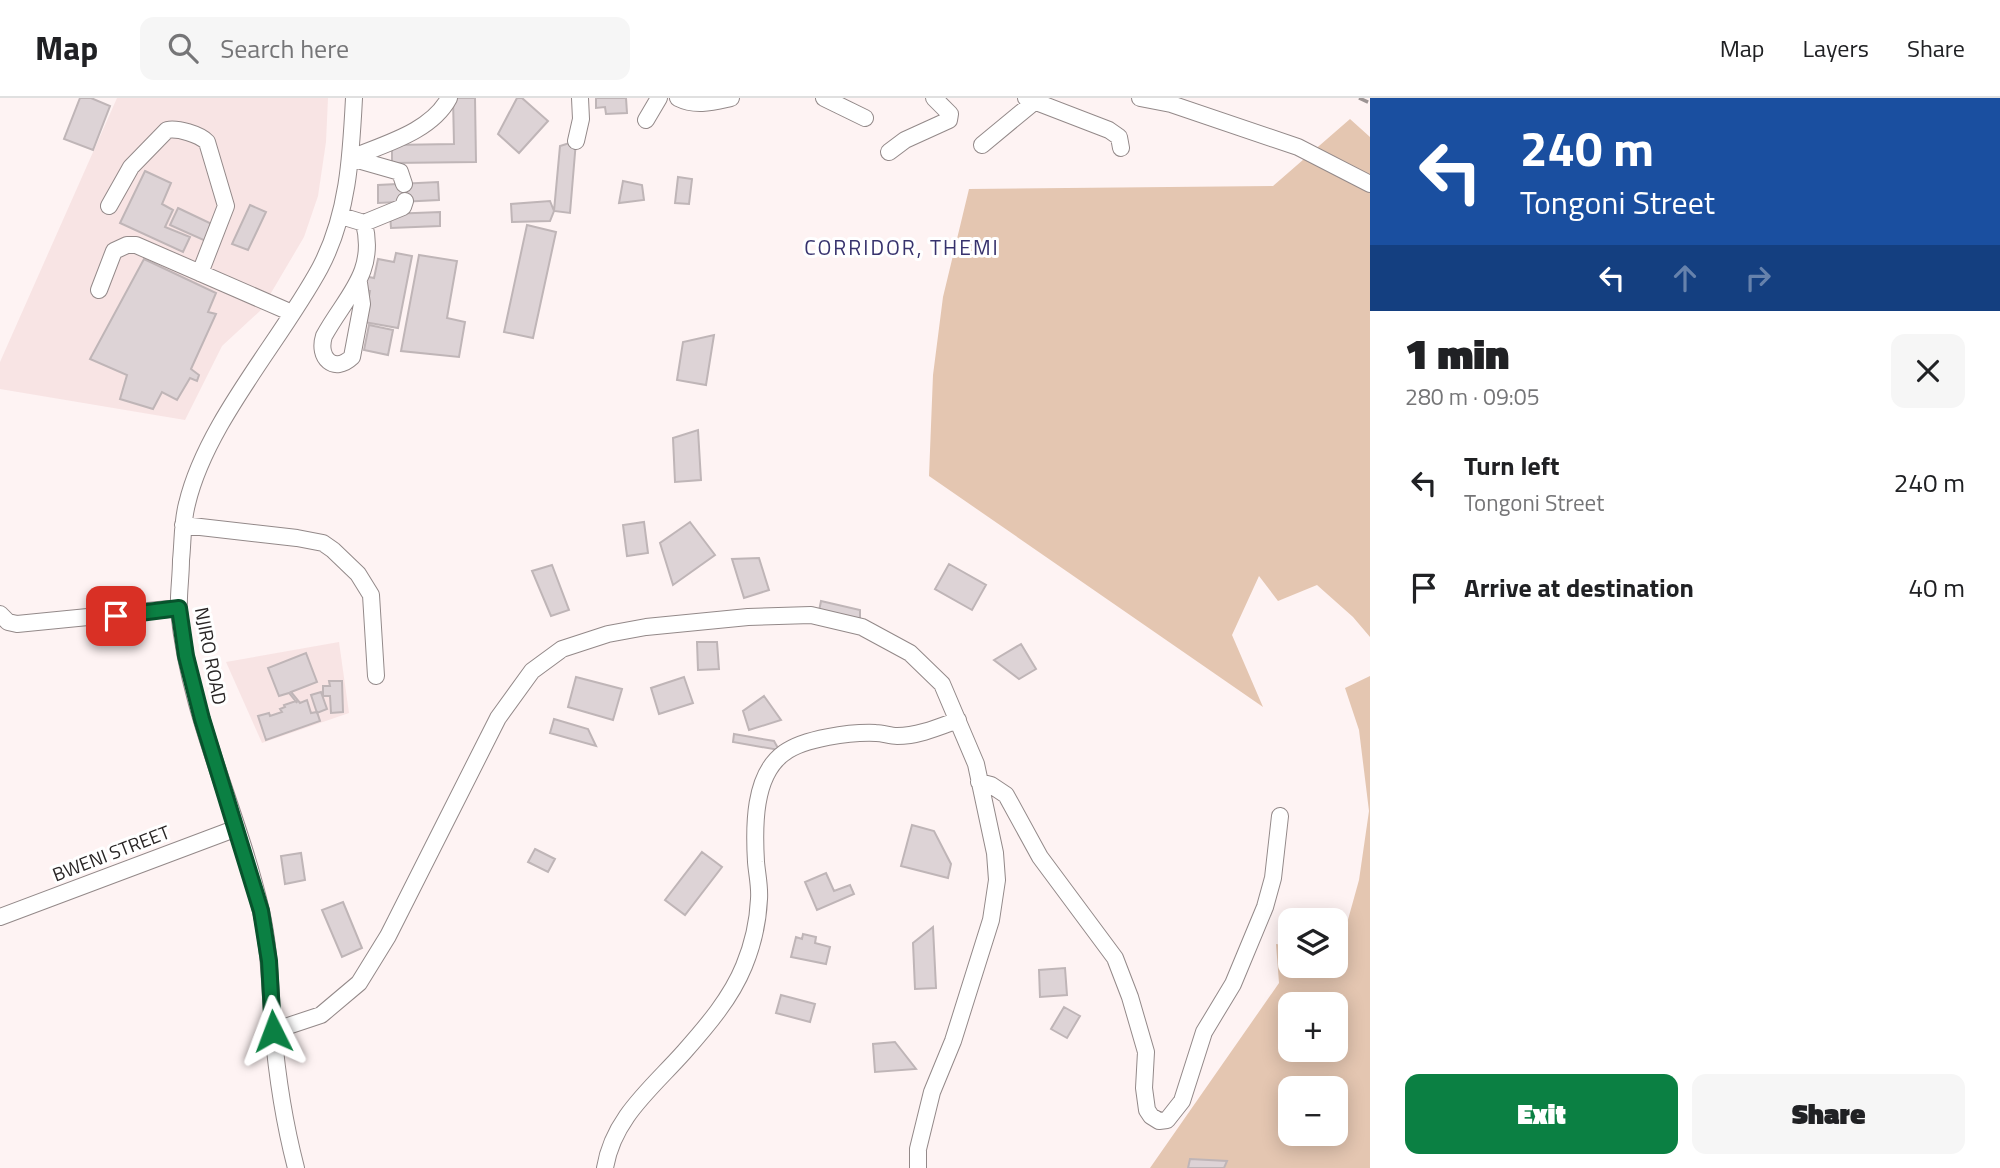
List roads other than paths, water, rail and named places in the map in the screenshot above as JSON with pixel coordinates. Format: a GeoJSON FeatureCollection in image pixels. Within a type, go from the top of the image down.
{"type":"FeatureCollection","features":[{"type":"Feature","properties":{"kind":"street","name":"NJIRO ROAD"},"geometry":{"type":"LineString","coordinates":[[296,1168],[284,1124],[273,1031],[269,961],[261,911],[202,719],[186,656],[179,608],[183,525],[187,503],[200,468],[219,429],[320,267],[341,216],[351,158],[354,98]]}},
{"type":"Feature","properties":{"kind":"street"},"geometry":{"type":"LineString","coordinates":[[351,158],[422,126],[443,110],[449,98]]}},
{"type":"Feature","properties":{"kind":"street"},"geometry":{"type":"LineString","coordinates":[[576,141],[580,98]]}},
{"type":"Feature","properties":{"kind":"street"},"geometry":{"type":"LineString","coordinates":[[646,120],[659,98]]}},
{"type":"Feature","properties":{"kind":"street"},"geometry":{"type":"LineString","coordinates":[[678,98],[694,103],[731,98]]}},
{"type":"Feature","properties":{"kind":"street"},"geometry":{"type":"LineString","coordinates":[[824,98],[865,118]]}},
{"type":"Feature","properties":{"kind":"street"},"geometry":{"type":"LineString","coordinates":[[889,152],[905,141],[949,120],[950,114],[934,98]]}},
{"type":"Feature","properties":{"kind":"street"},"geometry":{"type":"LineString","coordinates":[[1140,98],[1171,104],[1298,147],[1370,184]]}},
{"type":"Feature","properties":{"kind":"street"},"geometry":{"type":"LineString","coordinates":[[982,145],[1030,100],[1109,130],[1119,137],[1121,148]]}},
{"type":"Feature","properties":{"kind":"street"},"geometry":{"type":"LineString","coordinates":[[109,206],[131,167],[167,130],[174,129],[203,138],[226,206],[200,273]]}},
{"type":"Feature","properties":{"kind":"street"},"geometry":{"type":"LineString","coordinates":[[351,158],[400,172],[404,184]]}},
{"type":"Feature","properties":{"kind":"street"},"geometry":{"type":"LineString","coordinates":[[341,216],[364,223],[403,207],[405,201]]}},
{"type":"Feature","properties":{"kind":"street"},"geometry":{"type":"LineString","coordinates":[[359,283],[368,250],[364,223]]}},
{"type":"Feature","properties":{"kind":"street"},"geometry":{"type":"LineString","coordinates":[[99,290],[114,251],[127,245],[136,245],[292,313]]}},
{"type":"Feature","properties":{"kind":"street"},"geometry":{"type":"LineString","coordinates":[[183,525],[297,538],[323,543],[333,550],[358,574],[371,595],[376,676]]}},
{"type":"Feature","properties":{"kind":"street"},"geometry":{"type":"LineString","coordinates":[[0,614],[8,622],[17,624],[179,608]]}},
{"type":"Feature","properties":{"kind":"street"},"geometry":{"type":"LineString","coordinates":[[273,1031],[321,1015],[359,983],[388,936],[498,718],[532,671],[562,649],[608,634],[646,627],[748,617],[811,615],[862,627],[910,653],[942,684],[976,764],[995,853],[998,880],[990,920],[953,1041],[932,1092],[918,1149],[918,1168]]}},
{"type":"Feature","properties":{"kind":"street"},"geometry":{"type":"LineString","coordinates":[[605,1168],[608,1149],[639,1098],[684,1052],[731,994],[744,967],[754,939],[760,896],[755,814],[766,773],[783,753],[803,744],[832,737],[876,733],[898,736],[924,732],[958,720]]}},
{"type":"Feature","properties":{"kind":"street"},"geometry":{"type":"LineString","coordinates":[[979,782],[991,785],[1006,794],[1040,857],[1115,958],[1146,1052],[1144,1088],[1147,1110],[1159,1121],[1167,1120],[1182,1101],[1204,1032],[1233,984],[1256,931],[1273,878],[1280,816]]}},
{"type":"Feature","properties":{"kind":"street","name":"BWENI STREET"},"geometry":{"type":"LineString","coordinates":[[0,917],[237,828]]}},
{"type":"Feature","properties":{"kind":"railway"},"geometry":{"type":"LineString","coordinates":[[1359,98],[1370,103]]}},
{"type":"Feature","properties":{"kind":"district","name":"CORRIDOR, THEMI"},"geometry":{"type":"Point","coordinates":[902,248]}}]}
